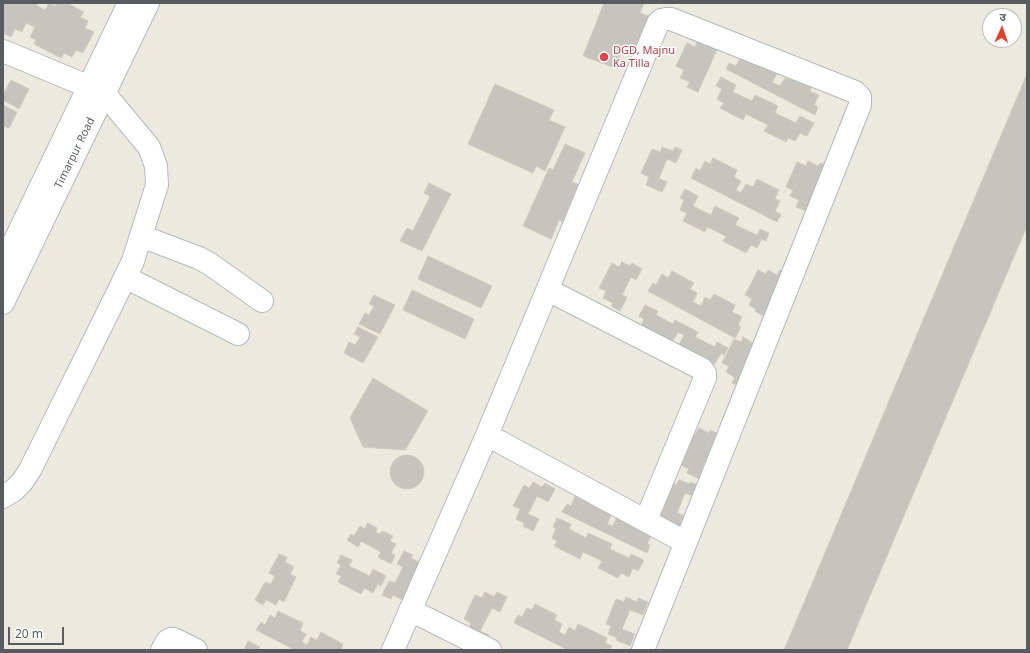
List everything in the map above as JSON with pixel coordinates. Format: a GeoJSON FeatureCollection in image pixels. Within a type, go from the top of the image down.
{"type":"FeatureCollection","features":[{"type":"Feature","properties":{"kind":"street","name":"Timarpur Road"},"geometry":{"type":"LineString","coordinates":[[3,303],[97,90],[129,3]]}},
{"type":"Feature","properties":{"kind":"street","name":"Timarpur Road"},"geometry":{"type":"LineString","coordinates":[[3,265],[97,90],[148,3]]}},
{"type":"Feature","properties":{"kind":"street"},"geometry":{"type":"LineString","coordinates":[[393,650],[487,435],[658,23],[661,20],[671,19],[855,92],[860,97],[860,105],[643,650]]}},
{"type":"Feature","properties":{"kind":"street"},"geometry":{"type":"LineString","coordinates":[[3,51],[97,90],[149,147],[156,166],[157,185],[133,261],[30,470],[22,482],[14,490],[3,497]]}},
{"type":"Feature","properties":{"kind":"street"},"geometry":{"type":"LineString","coordinates":[[141,236],[199,258],[210,264],[262,301]]}},
{"type":"Feature","properties":{"kind":"street"},"geometry":{"type":"LineString","coordinates":[[125,277],[238,334]]}},
{"type":"Feature","properties":{"kind":"street"},"geometry":{"type":"LineString","coordinates":[[548,290],[702,369],[705,373],[705,378],[646,520]]}},
{"type":"Feature","properties":{"kind":"street"},"geometry":{"type":"LineString","coordinates":[[487,435],[685,542]]}},
{"type":"Feature","properties":{"kind":"street"},"geometry":{"type":"LineString","coordinates":[[410,610],[490,650]]}},
{"type":"Feature","properties":{"kind":"street"},"geometry":{"type":"LineString","coordinates":[[162,650],[167,641],[171,638],[196,650]]}},
{"type":"Feature","properties":{"kind":"building"},"geometry":{"type":"Polygon","coordinates":[[[3,3],[38,3],[36,5],[45,10],[49,3],[55,6],[57,3],[67,3],[84,12],[80,17],[88,21],[85,28],[94,32],[83,53],[76,50],[72,57],[64,53],[61,58],[34,44],[36,40],[30,37],[35,27],[26,23],[22,32],[15,29],[11,37],[3,33],[3,3]]]}},
{"type":"Feature","properties":{"kind":"building"},"geometry":{"type":"Polygon","coordinates":[[[604,3],[644,3],[640,13],[654,18],[640,55],[623,48],[615,68],[583,56],[604,3]]]}},
{"type":"Feature","properties":{"kind":"building"},"geometry":{"type":"Polygon","coordinates":[[[697,41],[708,46],[710,41],[719,45],[698,92],[687,87],[690,82],[680,78],[684,70],[676,66],[687,43],[695,47],[697,41]]]}},
{"type":"Feature","properties":{"kind":"building"},"geometry":{"type":"Polygon","coordinates":[[[741,57],[773,65],[771,71],[777,74],[772,82],[780,86],[785,78],[790,80],[793,75],[813,85],[810,91],[819,95],[814,105],[818,107],[815,115],[726,69],[729,63],[736,66],[741,57]]]}},
{"type":"Feature","properties":{"kind":"building"},"geometry":{"type":"Polygon","coordinates":[[[1027,74],[1027,226],[847,650],[784,650],[1027,74]]]}},
{"type":"Feature","properties":{"kind":"building"},"geometry":{"type":"Polygon","coordinates":[[[721,77],[736,85],[733,92],[752,101],[755,95],[778,106],[775,113],[796,123],[800,116],[814,123],[807,136],[800,133],[795,141],[788,138],[786,142],[764,131],[768,125],[746,114],[743,120],[720,108],[724,103],[717,99],[722,89],[716,86],[721,77]]]}},
{"type":"Feature","properties":{"kind":"building"},"geometry":{"type":"Polygon","coordinates":[[[11,80],[29,89],[19,109],[3,100],[3,95],[11,80]]]}},
{"type":"Feature","properties":{"kind":"building"},"geometry":{"type":"Polygon","coordinates":[[[495,84],[554,110],[549,120],[565,127],[545,171],[536,166],[533,173],[468,144],[495,84]]]}},
{"type":"Feature","properties":{"kind":"building"},"geometry":{"type":"Polygon","coordinates":[[[3,105],[17,112],[9,128],[3,126],[3,105]]]}},
{"type":"Feature","properties":{"kind":"building"},"geometry":{"type":"Polygon","coordinates":[[[565,144],[585,153],[572,182],[580,185],[563,222],[559,220],[551,239],[523,226],[549,168],[553,170],[565,144]]]}},
{"type":"Feature","properties":{"kind":"building"},"geometry":{"type":"Polygon","coordinates":[[[662,147],[673,151],[675,147],[682,150],[676,163],[667,159],[659,178],[667,182],[662,192],[646,185],[649,177],[641,173],[652,149],[660,152],[662,147]]]}},
{"type":"Feature","properties":{"kind":"building"},"geometry":{"type":"Polygon","coordinates":[[[713,158],[737,170],[734,177],[741,181],[736,190],[741,193],[746,184],[753,187],[757,179],[779,190],[775,199],[780,201],[775,211],[781,215],[777,222],[691,178],[696,168],[700,171],[705,161],[710,164],[713,158]]]}},
{"type":"Feature","properties":{"kind":"building"},"geometry":{"type":"Polygon","coordinates":[[[808,161],[818,166],[820,163],[831,167],[811,213],[796,207],[799,200],[790,196],[793,190],[786,187],[797,162],[806,166],[808,161]]]}},
{"type":"Feature","properties":{"kind":"building"},"geometry":{"type":"Polygon","coordinates":[[[429,183],[451,194],[422,251],[400,241],[407,228],[413,231],[430,196],[424,193],[429,183]]]}},
{"type":"Feature","properties":{"kind":"building"},"geometry":{"type":"Polygon","coordinates":[[[685,189],[698,196],[693,206],[711,215],[715,206],[739,218],[735,225],[757,235],[760,229],[769,233],[766,241],[762,239],[757,248],[751,245],[746,253],[723,241],[726,236],[707,227],[705,232],[683,221],[687,213],[680,210],[684,200],[680,198],[685,189]]]}},
{"type":"Feature","properties":{"kind":"building"},"geometry":{"type":"Polygon","coordinates":[[[428,256],[492,286],[481,308],[418,279],[428,256]]]}},
{"type":"Feature","properties":{"kind":"building"},"geometry":{"type":"Polygon","coordinates":[[[622,262],[630,266],[632,263],[642,269],[636,280],[631,277],[622,295],[627,297],[620,311],[611,306],[613,303],[603,298],[606,291],[599,288],[612,263],[619,267],[622,262]]]}},
{"type":"Feature","properties":{"kind":"building"},"geometry":{"type":"Polygon","coordinates":[[[758,270],[766,274],[768,270],[777,275],[780,270],[790,276],[767,318],[755,311],[756,309],[749,305],[752,299],[745,295],[758,270]]]}},
{"type":"Feature","properties":{"kind":"building"},"geometry":{"type":"Polygon","coordinates":[[[672,271],[694,283],[690,289],[697,293],[693,302],[701,306],[705,297],[710,300],[714,294],[735,305],[732,312],[742,317],[738,325],[741,327],[735,338],[648,291],[653,283],[656,285],[662,274],[668,278],[672,271]]]}},
{"type":"Feature","properties":{"kind":"building"},"geometry":{"type":"Polygon","coordinates":[[[412,290],[474,319],[465,339],[403,310],[412,290]]]}},
{"type":"Feature","properties":{"kind":"building"},"geometry":{"type":"Polygon","coordinates":[[[374,295],[395,305],[380,334],[359,324],[365,313],[369,315],[374,306],[369,304],[374,295]]]}},
{"type":"Feature","properties":{"kind":"building"},"geometry":{"type":"Polygon","coordinates":[[[645,305],[658,311],[656,315],[673,324],[675,320],[698,332],[695,337],[715,347],[717,342],[728,348],[724,355],[721,353],[715,364],[708,360],[705,366],[679,345],[684,335],[678,332],[672,342],[641,326],[644,319],[639,316],[645,305]]]}},
{"type":"Feature","properties":{"kind":"building"},"geometry":{"type":"Polygon","coordinates":[[[358,327],[378,337],[363,363],[344,353],[349,342],[355,345],[360,337],[354,334],[358,327]]]}},
{"type":"Feature","properties":{"kind":"building"},"geometry":{"type":"Polygon","coordinates":[[[743,337],[753,343],[755,339],[751,351],[741,370],[747,373],[740,387],[732,383],[735,378],[726,372],[729,366],[722,363],[734,339],[741,342],[743,337]]]}},
{"type":"Feature","properties":{"kind":"building"},"geometry":{"type":"Polygon","coordinates":[[[373,378],[428,411],[405,450],[363,447],[350,418],[373,378]]]}},
{"type":"Feature","properties":{"kind":"building"},"geometry":{"type":"Polygon","coordinates":[[[699,428],[709,433],[710,430],[721,435],[712,447],[699,479],[687,473],[689,469],[681,465],[684,459],[678,456],[690,432],[695,435],[699,428]]]}},
{"type":"Feature","properties":{"kind":"building"},"geometry":{"type":"Polygon","coordinates":[[[410,455],[419,460],[423,465],[423,479],[419,484],[414,488],[404,489],[400,488],[391,479],[390,469],[391,465],[400,456],[410,455]]]}},
{"type":"Feature","properties":{"kind":"building"},"geometry":{"type":"Polygon","coordinates":[[[679,480],[698,485],[693,496],[685,493],[677,513],[685,516],[679,530],[668,526],[670,521],[660,517],[663,510],[657,508],[668,482],[676,485],[679,480]]]}},
{"type":"Feature","properties":{"kind":"building"},"geometry":{"type":"Polygon","coordinates":[[[533,482],[542,487],[545,483],[555,489],[548,502],[537,496],[528,514],[539,519],[533,531],[523,526],[524,523],[516,519],[520,509],[513,506],[524,485],[530,488],[533,482]]]}},
{"type":"Feature","properties":{"kind":"building"},"geometry":{"type":"Polygon","coordinates":[[[584,493],[612,514],[607,524],[613,526],[617,517],[652,534],[647,544],[650,545],[647,553],[562,512],[567,504],[571,506],[575,496],[581,499],[584,493]]]}},
{"type":"Feature","properties":{"kind":"building"},"geometry":{"type":"Polygon","coordinates":[[[557,518],[571,524],[569,529],[586,538],[588,533],[612,544],[610,549],[629,558],[631,554],[644,560],[638,571],[633,568],[629,577],[621,573],[618,578],[598,568],[602,561],[583,552],[580,559],[554,546],[557,541],[552,538],[556,529],[553,527],[557,518]]]}},
{"type":"Feature","properties":{"kind":"building"},"geometry":{"type":"Polygon","coordinates":[[[368,523],[377,528],[376,532],[380,534],[382,531],[393,536],[390,541],[396,544],[391,553],[395,555],[391,564],[378,557],[381,552],[361,541],[358,547],[347,540],[351,534],[354,536],[360,526],[365,529],[368,523]]]}},
{"type":"Feature","properties":{"kind":"building"},"geometry":{"type":"Polygon","coordinates":[[[404,551],[413,555],[411,558],[421,563],[403,600],[393,595],[391,599],[382,595],[389,581],[395,583],[403,567],[397,564],[404,551]]]}},
{"type":"Feature","properties":{"kind":"building"},"geometry":{"type":"Polygon","coordinates":[[[279,554],[287,557],[285,562],[294,567],[290,574],[296,577],[284,602],[279,599],[276,605],[266,600],[263,605],[255,600],[265,582],[271,584],[275,576],[269,573],[279,554]]]}},
{"type":"Feature","properties":{"kind":"building"},"geometry":{"type":"Polygon","coordinates":[[[341,555],[352,560],[349,566],[370,576],[373,569],[386,576],[381,586],[378,584],[373,593],[364,588],[361,594],[338,582],[341,576],[336,574],[341,565],[337,563],[341,555]]]}},
{"type":"Feature","properties":{"kind":"building"},"geometry":{"type":"Polygon","coordinates":[[[485,592],[494,597],[497,592],[507,597],[500,612],[492,608],[480,631],[489,635],[485,643],[468,629],[471,623],[464,619],[475,595],[482,598],[485,592]]]}},
{"type":"Feature","properties":{"kind":"building"},"geometry":{"type":"Polygon","coordinates":[[[626,597],[637,602],[638,598],[648,602],[643,615],[630,610],[622,629],[635,634],[630,646],[616,640],[617,638],[608,634],[611,626],[606,624],[616,599],[624,602],[626,597]]]}},
{"type":"Feature","properties":{"kind":"building"},"geometry":{"type":"Polygon","coordinates":[[[535,604],[557,615],[554,620],[562,624],[559,632],[565,635],[569,627],[575,631],[578,624],[607,638],[605,643],[612,646],[610,650],[606,648],[605,650],[568,650],[514,623],[518,615],[522,617],[527,608],[532,610],[535,604]]]}},
{"type":"Feature","properties":{"kind":"building"},"geometry":{"type":"Polygon","coordinates":[[[278,611],[303,623],[300,631],[306,634],[302,642],[307,645],[311,637],[317,640],[321,632],[343,644],[341,650],[295,650],[256,630],[261,622],[265,625],[270,615],[275,618],[278,611]]]}},
{"type":"Feature","properties":{"kind":"building"},"geometry":{"type":"Polygon","coordinates":[[[248,641],[260,647],[258,650],[244,650],[248,641]]]}},
{"type":"Feature","properties":{"kind":"place","name":"DGD, Majnu Ka Tilla"},"geometry":{"type":"Point","coordinates":[604,57]}}]}
